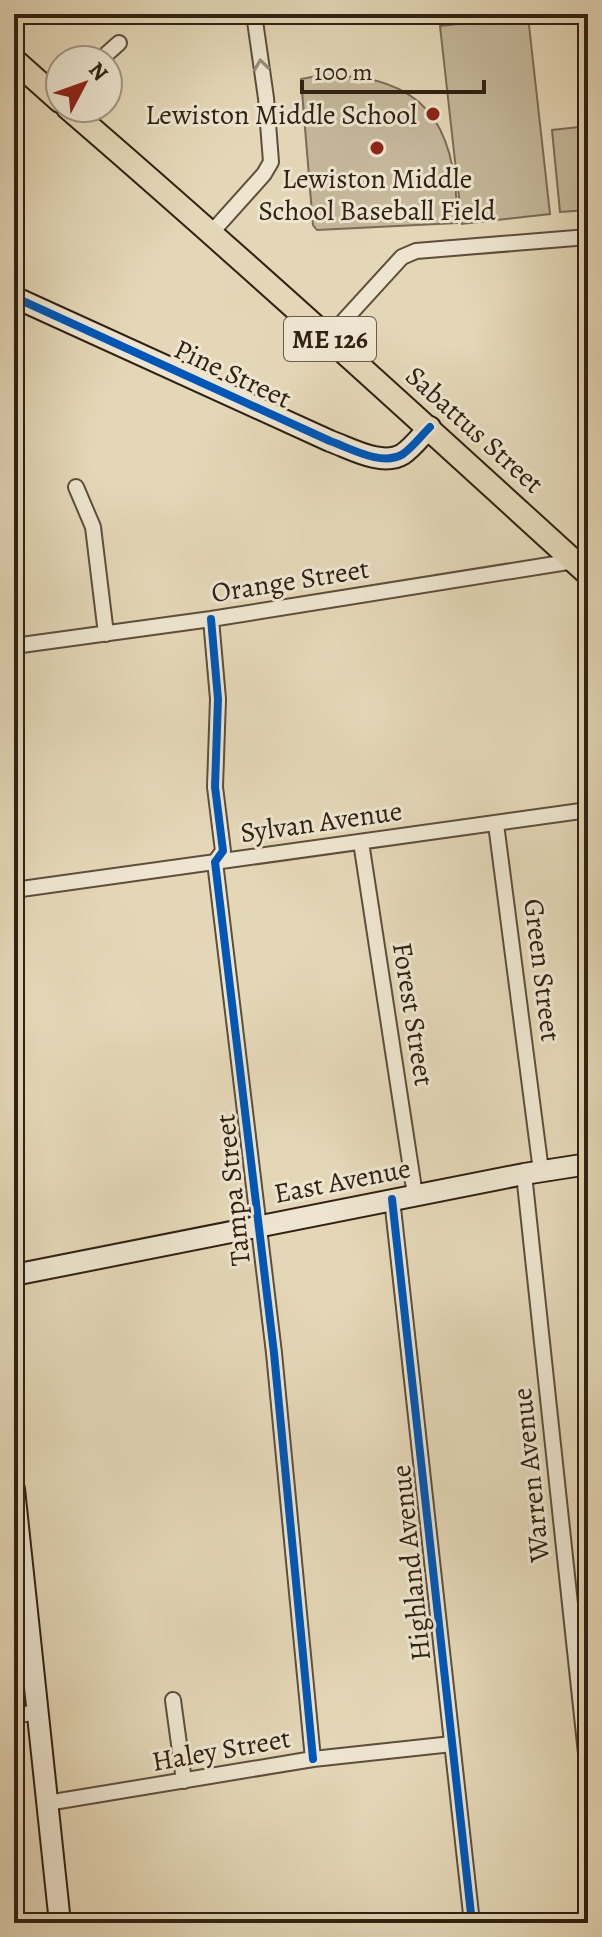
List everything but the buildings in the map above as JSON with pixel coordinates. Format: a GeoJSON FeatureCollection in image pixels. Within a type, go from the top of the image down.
{"type":"FeatureCollection","features":[{"type":"Feature","properties":{"kind":"main road"},"geometry":{"type":"LineString","coordinates":[[14,60],[44,87]]}},
{"type":"Feature","properties":{"kind":"main road","name":"Sabattus Street"},"geometry":{"type":"LineString","coordinates":[[87,124],[430,427],[581,568]]}},
{"type":"Feature","properties":{"kind":"main road","name":"Pine Street"},"geometry":{"type":"LineString","coordinates":[[14,297],[330,441],[371,456],[390,459],[402,455],[430,427]]}},
{"type":"Feature","properties":{"kind":"main road","name":"East Avenue"},"geometry":{"type":"LineString","coordinates":[[14,1275],[392,1199],[588,1164]]}},
{"type":"Feature","properties":{"kind":"main road"},"geometry":{"type":"LineString","coordinates":[[14,1489],[19,1580],[60,1923]]}},
{"type":"Feature","properties":{"kind":"street"},"geometry":{"type":"LineString","coordinates":[[212,232],[271,162],[254,14]]}},
{"type":"Feature","properties":{"kind":"street"},"geometry":{"type":"LineString","coordinates":[[328,338],[402,257],[416,251],[588,237]]}},
{"type":"Feature","properties":{"kind":"street"},"geometry":{"type":"LineString","coordinates":[[76,487],[93,527],[106,634]]}},
{"type":"Feature","properties":{"kind":"street","name":"Orange Street"},"geometry":{"type":"LineString","coordinates":[[14,646],[581,568]]}},
{"type":"Feature","properties":{"kind":"street","name":"Tampa Street"},"geometry":{"type":"LineString","coordinates":[[211,619],[218,699],[215,787],[223,851],[215,862],[274,1353],[313,1759]]}},
{"type":"Feature","properties":{"kind":"street","name":"Sylvan Avenue"},"geometry":{"type":"LineString","coordinates":[[14,890],[588,810]]}},
{"type":"Feature","properties":{"kind":"street","name":"Green Street"},"geometry":{"type":"LineString","coordinates":[[496,824],[532,1172]]}},
{"type":"Feature","properties":{"kind":"street","name":"Forest Street"},"geometry":{"type":"LineString","coordinates":[[361,842],[415,1195]]}},
{"type":"Feature","properties":{"kind":"street","name":"Warren Avenue"},"geometry":{"type":"LineString","coordinates":[[532,1172],[588,1772]]}},
{"type":"Feature","properties":{"kind":"street","name":"Highland Avenue"},"geometry":{"type":"LineString","coordinates":[[392,1199],[472,1923]]}},
{"type":"Feature","properties":{"kind":"street"},"geometry":{"type":"LineString","coordinates":[[173,1700],[184,1781]]}},
{"type":"Feature","properties":{"kind":"street"},"geometry":{"type":"LineString","coordinates":[[14,1716],[37,1712]]}},
{"type":"Feature","properties":{"kind":"street","name":"Haley Street"},"geometry":{"type":"LineString","coordinates":[[47,1803],[313,1759],[452,1744]]}},
{"type":"Feature","properties":{"kind":"shaded area"},"geometry":{"type":"Polygon","coordinates":[[[528,16],[550,214],[462,224],[440,26],[528,16]]]}},
{"type":"Feature","properties":{"kind":"shaded area","name":"Lewiston Middle School Baseball Field"},"geometry":{"type":"Polygon","coordinates":[[[353,77],[384,83],[408,94],[427,110],[441,131],[450,157],[456,188],[457,223],[317,230],[313,225],[301,79],[353,77]]]}},
{"type":"Feature","properties":{"kind":"shaded area"},"geometry":{"type":"Polygon","coordinates":[[[588,126],[588,210],[560,212],[552,130],[588,126]]]}},
{"type":"Feature","properties":{"kind":"cycle path"},"geometry":{"type":"LineString","coordinates":[[14,297],[366,455],[386,458],[403,454],[430,427]]}},
{"type":"Feature","properties":{"kind":"cycle path"},"geometry":{"type":"LineString","coordinates":[[211,619],[218,699],[215,787],[223,851],[215,862],[274,1353],[313,1759]]}},
{"type":"Feature","properties":{"kind":"cycle path"},"geometry":{"type":"LineString","coordinates":[[392,1199],[472,1923]]}},
{"type":"Feature","properties":{"kind":"place","name":"Lewiston Middle School"},"geometry":{"type":"Point","coordinates":[433,114]}},
{"type":"Feature","properties":{"kind":"place","name":"Lewiston Middle School Baseball Field"},"geometry":{"type":"Point","coordinates":[377,148]}}]}
